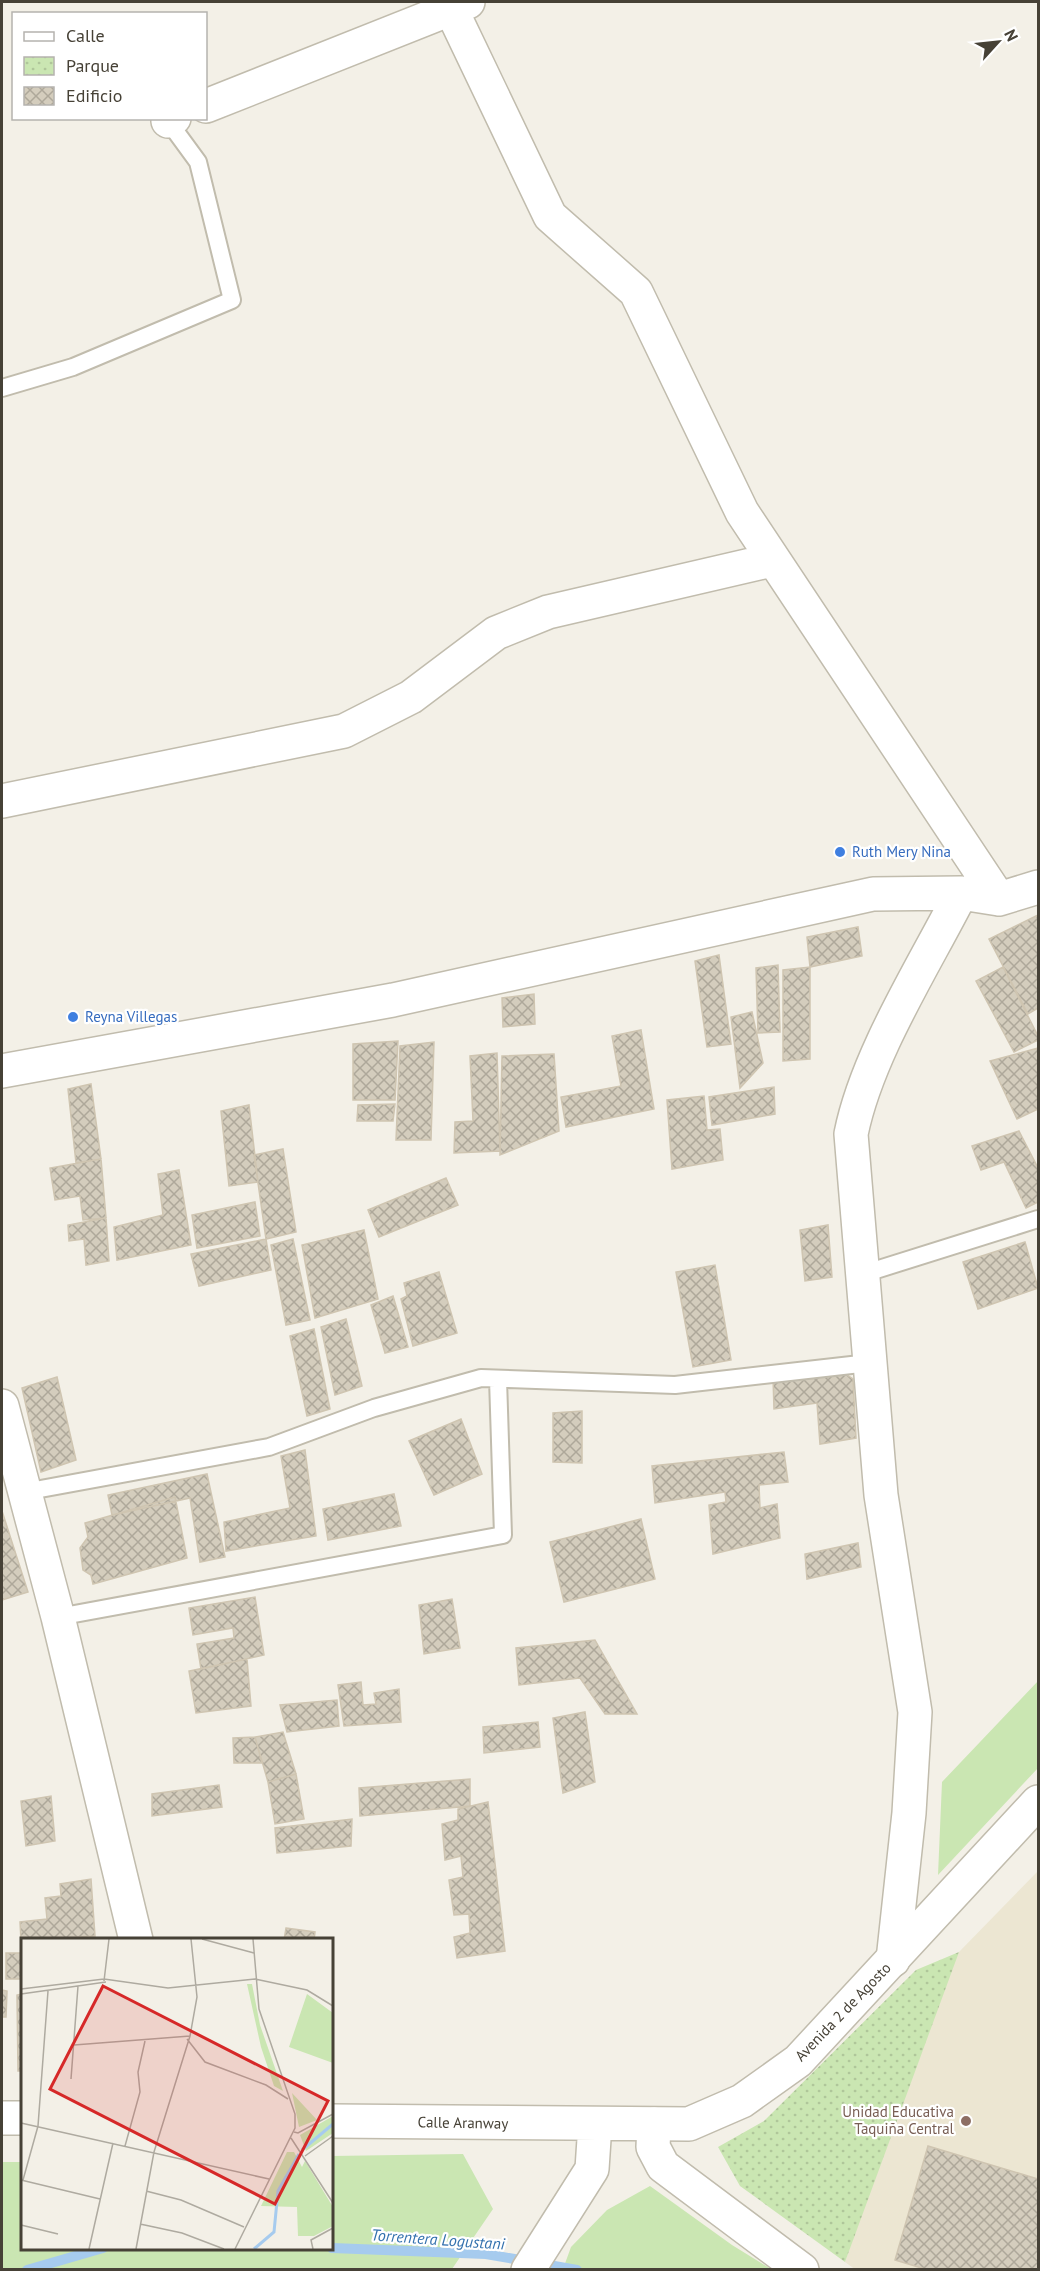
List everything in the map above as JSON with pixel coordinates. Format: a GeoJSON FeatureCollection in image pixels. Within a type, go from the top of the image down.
{"type":"FeatureCollection","features":[{"type":"Feature","properties":{"kind":"street"},"geometry":{"type":"LineString","coordinates":[[207,106],[460,5],[550,216],[636,292],[741,512],[999,899]]}},
{"type":"Feature","properties":{"kind":"street"},"geometry":{"type":"LineString","coordinates":[[2,801],[344,731],[411,697],[496,633],[548,612],[772,560]]}},
{"type":"Feature","properties":{"kind":"street"},"geometry":{"type":"LineString","coordinates":[[2,1071],[393,1000],[873,894],[961,893],[999,899],[1038,887]]}},
{"type":"Feature","properties":{"kind":"street"},"geometry":{"type":"LineString","coordinates":[[893,1960],[909,1813],[915,1712],[881,1495],[851,1134],[858,1102],[878,1055],[961,893]]}},
{"type":"Feature","properties":{"kind":"street"},"geometry":{"type":"LineString","coordinates":[[2,1406],[58,1617],[136,1938]]}},
{"type":"Feature","properties":{"kind":"street","name":"Avenida 2 de Agosto"},"geometry":{"type":"LineString","coordinates":[[595,2124],[689,2124],[742,2100],[798,2061],[1038,1802]]}},
{"type":"Feature","properties":{"kind":"street"},"geometry":{"type":"LineString","coordinates":[[2,2118],[21,2118]]}},
{"type":"Feature","properties":{"kind":"street","name":"Calle Aranway"},"geometry":{"type":"LineString","coordinates":[[333,2121],[595,2124]]}},
{"type":"Feature","properties":{"kind":"street"},"geometry":{"type":"LineString","coordinates":[[535,2259],[592,2169],[595,2124]]}},
{"type":"Feature","properties":{"kind":"street"},"geometry":{"type":"LineString","coordinates":[[654,2124],[653,2147],[663,2166],[802,2270]]}},
{"type":"Feature","properties":{"kind":"lane"},"geometry":{"type":"LineString","coordinates":[[2,388],[73,367],[232,300],[198,162],[171,120]]}},
{"type":"Feature","properties":{"kind":"lane"},"geometry":{"type":"LineString","coordinates":[[863,1274],[1038,1219]]}},
{"type":"Feature","properties":{"kind":"lane"},"geometry":{"type":"LineString","coordinates":[[24,1492],[269,1447],[374,1408],[481,1378],[675,1385],[869,1362]]}},
{"type":"Feature","properties":{"kind":"lane"},"geometry":{"type":"LineString","coordinates":[[58,1617],[503,1535],[498,1378]]}},
{"type":"Feature","properties":{"kind":"shaded area","name":"Unidad Educativa Taquiña Central"},"geometry":{"type":"Polygon","coordinates":[[[1038,1871],[1038,2269],[856,2270],[845,2262],[942,1980],[959,1952],[1038,1871]]]}},
{"type":"Feature","properties":{"kind":"green space"},"geometry":{"type":"Polygon","coordinates":[[[1038,1681],[1038,1768],[938,1875],[942,1782],[1038,1681]]]}},
{"type":"Feature","properties":{"kind":"green space"},"geometry":{"type":"Polygon","coordinates":[[[959,1952],[845,2262],[740,2186],[718,2147],[764,2121],[916,1970],[959,1952]]]}},
{"type":"Feature","properties":{"kind":"green space"},"geometry":{"type":"Polygon","coordinates":[[[463,2154],[493,2209],[452,2269],[2,2269],[2,2162],[21,2162],[21,2250],[333,2250],[333,2156],[463,2154]]]}},
{"type":"Feature","properties":{"kind":"green space"},"geometry":{"type":"Polygon","coordinates":[[[650,2186],[732,2245],[771,2269],[563,2269],[571,2247],[607,2210],[650,2186]]]}},
{"type":"Feature","properties":{"kind":"building"},"geometry":{"type":"Polygon","coordinates":[[[1038,915],[1038,1008],[1028,1014],[989,939],[1038,915]]]}},
{"type":"Feature","properties":{"kind":"building"},"geometry":{"type":"Polygon","coordinates":[[[858,927],[862,956],[810,967],[807,937],[858,927]]]}},
{"type":"Feature","properties":{"kind":"building"},"geometry":{"type":"Polygon","coordinates":[[[719,955],[731,1044],[707,1047],[695,961],[719,955]]]}},
{"type":"Feature","properties":{"kind":"building"},"geometry":{"type":"Polygon","coordinates":[[[778,965],[780,1032],[758,1033],[756,968],[778,965]]]}},
{"type":"Feature","properties":{"kind":"building"},"geometry":{"type":"Polygon","coordinates":[[[810,967],[810,1059],[783,1061],[783,970],[810,967]]]}},
{"type":"Feature","properties":{"kind":"building"},"geometry":{"type":"Polygon","coordinates":[[[1003,967],[1038,1036],[1038,1040],[1014,1052],[976,981],[1003,967]]]}},
{"type":"Feature","properties":{"kind":"building"},"geometry":{"type":"Polygon","coordinates":[[[534,994],[535,1024],[503,1027],[502,998],[534,994]]]}},
{"type":"Feature","properties":{"kind":"building"},"geometry":{"type":"Polygon","coordinates":[[[752,1012],[763,1063],[740,1088],[731,1017],[752,1012]]]}},
{"type":"Feature","properties":{"kind":"building"},"geometry":{"type":"Polygon","coordinates":[[[641,1030],[654,1109],[566,1127],[561,1097],[621,1086],[612,1036],[641,1030]]]}},
{"type":"Feature","properties":{"kind":"building"},"geometry":{"type":"Polygon","coordinates":[[[398,1041],[395,1100],[353,1100],[353,1044],[398,1041]]]}},
{"type":"Feature","properties":{"kind":"building"},"geometry":{"type":"Polygon","coordinates":[[[434,1042],[431,1140],[396,1140],[400,1046],[434,1042]]]}},
{"type":"Feature","properties":{"kind":"building"},"geometry":{"type":"Polygon","coordinates":[[[1038,1048],[1038,1109],[1017,1119],[990,1061],[1038,1048]]]}},
{"type":"Feature","properties":{"kind":"building"},"geometry":{"type":"Polygon","coordinates":[[[497,1053],[500,1151],[454,1153],[455,1122],[473,1121],[470,1056],[497,1053]]]}},
{"type":"Feature","properties":{"kind":"building"},"geometry":{"type":"Polygon","coordinates":[[[554,1054],[559,1131],[500,1155],[502,1056],[554,1054]]]}},
{"type":"Feature","properties":{"kind":"building"},"geometry":{"type":"Polygon","coordinates":[[[91,1084],[101,1159],[76,1163],[68,1089],[91,1084]]]}},
{"type":"Feature","properties":{"kind":"building"},"geometry":{"type":"Polygon","coordinates":[[[774,1087],[775,1114],[712,1125],[709,1097],[774,1087]]]}},
{"type":"Feature","properties":{"kind":"building"},"geometry":{"type":"Polygon","coordinates":[[[704,1096],[707,1130],[720,1129],[723,1160],[672,1169],[667,1100],[704,1096]]]}},
{"type":"Feature","properties":{"kind":"building"},"geometry":{"type":"Polygon","coordinates":[[[395,1104],[393,1121],[357,1121],[358,1105],[395,1104]]]}},
{"type":"Feature","properties":{"kind":"building"},"geometry":{"type":"Polygon","coordinates":[[[249,1105],[258,1182],[229,1186],[221,1111],[249,1105]]]}},
{"type":"Feature","properties":{"kind":"building"},"geometry":{"type":"Polygon","coordinates":[[[1019,1131],[1038,1168],[1038,1202],[1026,1208],[1004,1162],[981,1170],[972,1146],[1019,1131]]]}},
{"type":"Feature","properties":{"kind":"building"},"geometry":{"type":"Polygon","coordinates":[[[283,1149],[296,1232],[266,1239],[254,1155],[283,1149]]]}},
{"type":"Feature","properties":{"kind":"building"},"geometry":{"type":"Polygon","coordinates":[[[101,1159],[106,1218],[83,1220],[80,1196],[55,1200],[50,1168],[101,1159]]]}},
{"type":"Feature","properties":{"kind":"building"},"geometry":{"type":"Polygon","coordinates":[[[179,1170],[191,1245],[117,1260],[114,1227],[163,1215],[158,1174],[179,1170]]]}},
{"type":"Feature","properties":{"kind":"building"},"geometry":{"type":"Polygon","coordinates":[[[446,1178],[458,1205],[379,1237],[368,1210],[446,1178]]]}},
{"type":"Feature","properties":{"kind":"building"},"geometry":{"type":"Polygon","coordinates":[[[255,1202],[260,1236],[197,1248],[192,1215],[255,1202]]]}},
{"type":"Feature","properties":{"kind":"building"},"geometry":{"type":"Polygon","coordinates":[[[106,1218],[109,1261],[86,1265],[84,1239],[69,1241],[68,1225],[106,1218]]]}},
{"type":"Feature","properties":{"kind":"building"},"geometry":{"type":"Polygon","coordinates":[[[828,1225],[832,1277],[805,1281],[800,1230],[828,1225]]]}},
{"type":"Feature","properties":{"kind":"building"},"geometry":{"type":"Polygon","coordinates":[[[364,1230],[378,1299],[315,1318],[302,1245],[364,1230]]]}},
{"type":"Feature","properties":{"kind":"building"},"geometry":{"type":"Polygon","coordinates":[[[266,1239],[271,1270],[199,1286],[191,1254],[266,1239]]]}},
{"type":"Feature","properties":{"kind":"building"},"geometry":{"type":"Polygon","coordinates":[[[293,1239],[310,1320],[286,1325],[271,1245],[293,1239]]]}},
{"type":"Feature","properties":{"kind":"building"},"geometry":{"type":"Polygon","coordinates":[[[1025,1242],[1038,1288],[978,1309],[963,1262],[1025,1242]]]}},
{"type":"Feature","properties":{"kind":"building"},"geometry":{"type":"Polygon","coordinates":[[[715,1265],[731,1360],[693,1367],[676,1272],[715,1265]]]}},
{"type":"Feature","properties":{"kind":"building"},"geometry":{"type":"Polygon","coordinates":[[[439,1272],[457,1333],[413,1346],[401,1299],[407,1296],[404,1283],[439,1272]]]}},
{"type":"Feature","properties":{"kind":"building"},"geometry":{"type":"Polygon","coordinates":[[[393,1296],[408,1347],[385,1353],[371,1305],[393,1296]]]}},
{"type":"Feature","properties":{"kind":"building"},"geometry":{"type":"Polygon","coordinates":[[[346,1319],[362,1386],[335,1395],[321,1327],[346,1319]]]}},
{"type":"Feature","properties":{"kind":"building"},"geometry":{"type":"Polygon","coordinates":[[[314,1329],[330,1409],[307,1416],[290,1336],[314,1329]]]}},
{"type":"Feature","properties":{"kind":"building"},"geometry":{"type":"Polygon","coordinates":[[[838,1369],[853,1379],[856,1438],[820,1444],[817,1403],[774,1409],[773,1378],[838,1369]]]}},
{"type":"Feature","properties":{"kind":"building"},"geometry":{"type":"Polygon","coordinates":[[[57,1377],[76,1460],[41,1472],[22,1388],[57,1377]]]}},
{"type":"Feature","properties":{"kind":"building"},"geometry":{"type":"Polygon","coordinates":[[[582,1411],[582,1463],[553,1462],[553,1413],[582,1411]]]}},
{"type":"Feature","properties":{"kind":"building"},"geometry":{"type":"Polygon","coordinates":[[[461,1419],[482,1474],[434,1495],[409,1441],[461,1419]]]}},
{"type":"Feature","properties":{"kind":"building"},"geometry":{"type":"Polygon","coordinates":[[[305,1450],[316,1536],[226,1551],[224,1522],[290,1508],[281,1456],[305,1450]]]}},
{"type":"Feature","properties":{"kind":"building"},"geometry":{"type":"Polygon","coordinates":[[[784,1452],[788,1482],[759,1485],[760,1508],[777,1504],[780,1538],[713,1554],[709,1505],[726,1502],[725,1492],[655,1503],[652,1466],[784,1452]]]}},
{"type":"Feature","properties":{"kind":"building"},"geometry":{"type":"Polygon","coordinates":[[[207,1474],[225,1557],[200,1562],[190,1498],[112,1515],[108,1495],[207,1474]]]}},
{"type":"Feature","properties":{"kind":"building"},"geometry":{"type":"Polygon","coordinates":[[[394,1494],[401,1526],[328,1540],[323,1509],[394,1494]]]}},
{"type":"Feature","properties":{"kind":"building"},"geometry":{"type":"Polygon","coordinates":[[[175,1497],[187,1558],[93,1584],[91,1575],[83,1570],[80,1548],[88,1537],[85,1523],[175,1497]]]}},
{"type":"Feature","properties":{"kind":"building"},"geometry":{"type":"Polygon","coordinates":[[[2,1511],[28,1592],[2,1600],[2,1511]]]}},
{"type":"Feature","properties":{"kind":"building"},"geometry":{"type":"Polygon","coordinates":[[[641,1519],[655,1579],[564,1602],[550,1542],[641,1519]]]}},
{"type":"Feature","properties":{"kind":"building"},"geometry":{"type":"Polygon","coordinates":[[[858,1543],[861,1567],[807,1579],[805,1554],[858,1543]]]}},
{"type":"Feature","properties":{"kind":"building"},"geometry":{"type":"Polygon","coordinates":[[[255,1597],[264,1655],[201,1669],[197,1644],[234,1638],[233,1628],[193,1635],[189,1608],[255,1597]]]}},
{"type":"Feature","properties":{"kind":"building"},"geometry":{"type":"Polygon","coordinates":[[[452,1599],[460,1648],[424,1654],[419,1605],[452,1599]]]}},
{"type":"Feature","properties":{"kind":"building"},"geometry":{"type":"Polygon","coordinates":[[[595,1640],[637,1714],[605,1714],[580,1678],[519,1685],[516,1648],[595,1640]]]}},
{"type":"Feature","properties":{"kind":"building"},"geometry":{"type":"Polygon","coordinates":[[[247,1659],[251,1706],[196,1713],[189,1671],[247,1659]]]}},
{"type":"Feature","properties":{"kind":"building"},"geometry":{"type":"Polygon","coordinates":[[[361,1682],[363,1705],[376,1704],[374,1693],[399,1689],[401,1722],[344,1726],[338,1685],[361,1682]]]}},
{"type":"Feature","properties":{"kind":"building"},"geometry":{"type":"Polygon","coordinates":[[[337,1700],[339,1726],[287,1732],[280,1705],[337,1700]]]}},
{"type":"Feature","properties":{"kind":"building"},"geometry":{"type":"Polygon","coordinates":[[[585,1712],[595,1782],[563,1793],[553,1718],[585,1712]]]}},
{"type":"Feature","properties":{"kind":"building"},"geometry":{"type":"Polygon","coordinates":[[[538,1722],[540,1747],[484,1753],[483,1727],[538,1722]]]}},
{"type":"Feature","properties":{"kind":"building"},"geometry":{"type":"Polygon","coordinates":[[[283,1732],[296,1774],[268,1782],[255,1737],[283,1732]]]}},
{"type":"Feature","properties":{"kind":"building"},"geometry":{"type":"Polygon","coordinates":[[[255,1737],[262,1763],[234,1763],[233,1738],[255,1737]]]}},
{"type":"Feature","properties":{"kind":"building"},"geometry":{"type":"Polygon","coordinates":[[[296,1774],[304,1819],[275,1824],[268,1782],[296,1774]]]}},
{"type":"Feature","properties":{"kind":"building"},"geometry":{"type":"Polygon","coordinates":[[[470,1779],[470,1806],[360,1816],[359,1788],[470,1779]]]}},
{"type":"Feature","properties":{"kind":"building"},"geometry":{"type":"Polygon","coordinates":[[[219,1785],[222,1807],[152,1816],[152,1794],[219,1785]]]}},
{"type":"Feature","properties":{"kind":"building"},"geometry":{"type":"Polygon","coordinates":[[[51,1796],[55,1841],[26,1846],[21,1801],[51,1796]]]}},
{"type":"Feature","properties":{"kind":"building"},"geometry":{"type":"Polygon","coordinates":[[[488,1802],[505,1951],[457,1958],[454,1937],[470,1933],[469,1914],[454,1915],[449,1880],[463,1877],[461,1856],[445,1860],[442,1824],[458,1820],[458,1809],[488,1802]]]}},
{"type":"Feature","properties":{"kind":"building"},"geometry":{"type":"Polygon","coordinates":[[[352,1819],[351,1846],[277,1853],[275,1828],[352,1819]]]}},
{"type":"Feature","properties":{"kind":"building"},"geometry":{"type":"Polygon","coordinates":[[[91,1879],[95,1936],[21,1938],[21,1941],[20,1922],[47,1919],[45,1898],[61,1896],[60,1884],[91,1879]]]}},
{"type":"Feature","properties":{"kind":"building"},"geometry":{"type":"Polygon","coordinates":[[[286,1928],[315,1932],[314,1938],[284,1938],[286,1928]]]}},
{"type":"Feature","properties":{"kind":"building"},"geometry":{"type":"Polygon","coordinates":[[[6,1953],[21,1953],[21,1979],[6,1979],[6,1953]]]}},
{"type":"Feature","properties":{"kind":"building"},"geometry":{"type":"Polygon","coordinates":[[[2,1990],[7,1991],[6,2017],[2,2017],[2,1990]]]}},
{"type":"Feature","properties":{"kind":"building"},"geometry":{"type":"Polygon","coordinates":[[[21,1994],[21,2071],[18,2071],[17,1995],[21,1994]]]}},
{"type":"Feature","properties":{"kind":"building"},"geometry":{"type":"Polygon","coordinates":[[[928,2146],[1038,2179],[1038,2270],[928,2270],[895,2260],[928,2146]]]}},
{"type":"Feature","properties":{"kind":"waterway","name":"Torrentera Logustani"},"geometry":{"type":"LineString","coordinates":[[333,2248],[486,2254],[577,2270]]}},
{"type":"Feature","properties":{"kind":"waterway","name":"Torrentera Logustani"},"geometry":{"type":"LineString","coordinates":[[27,2270],[96,2250]]}},
{"type":"Feature","properties":{"kind":"place","name":"Ruth Mery Nina"},"geometry":{"type":"Point","coordinates":[840,852]}},
{"type":"Feature","properties":{"kind":"place","name":"Reyna Villegas"},"geometry":{"type":"Point","coordinates":[73,1017]}},
{"type":"Feature","properties":{"kind":"place","name":"Unidad Educativa Taquiña Central"},"geometry":{"type":"Point","coordinates":[966,2121]}}]}
